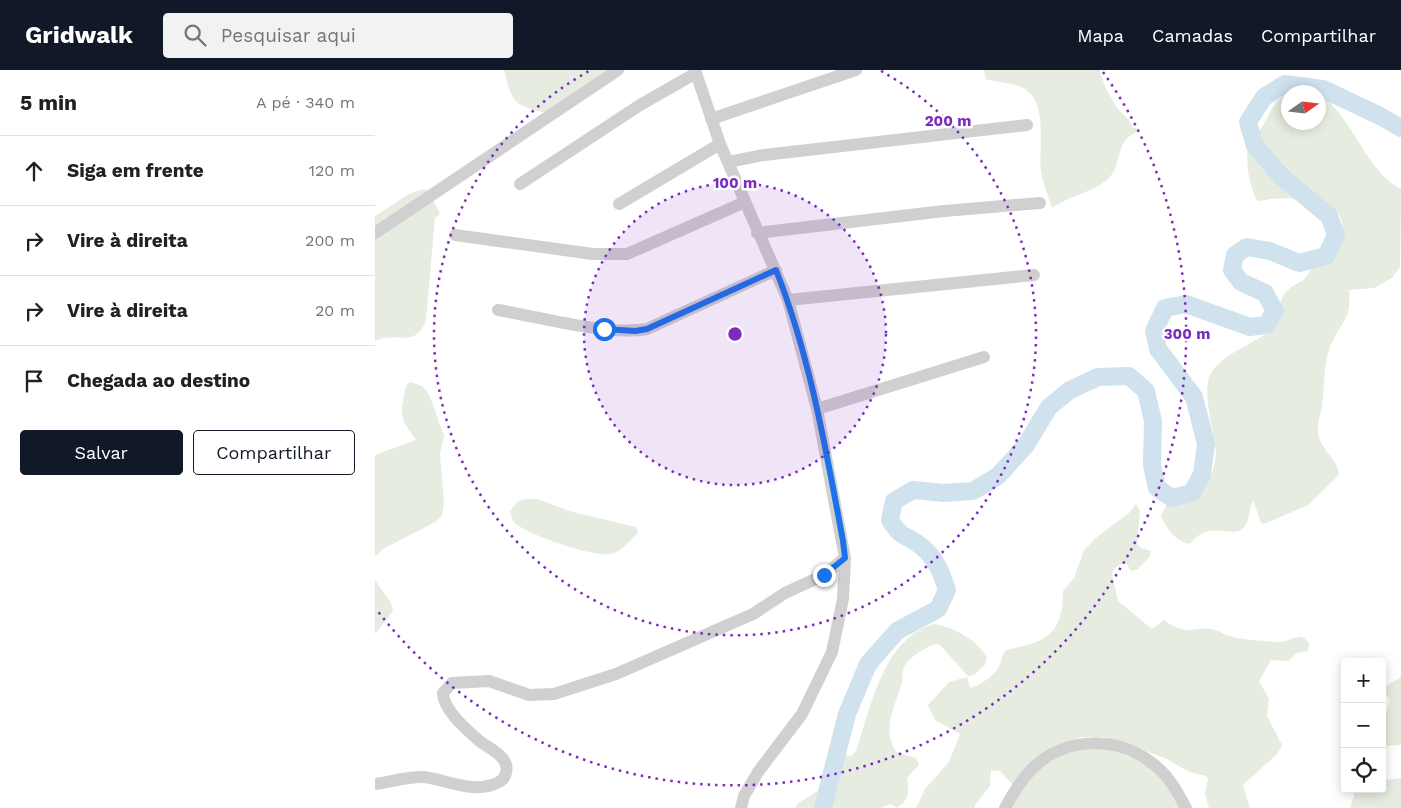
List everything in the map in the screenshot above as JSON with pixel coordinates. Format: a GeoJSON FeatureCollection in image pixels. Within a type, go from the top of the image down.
{"type":"FeatureCollection","features":[{"type":"Feature","properties":{"kind":"street"},"geometry":{"type":"LineString","coordinates":[[375,233],[537,122],[617,70]]}},
{"type":"Feature","properties":{"kind":"street"},"geometry":{"type":"LineString","coordinates":[[711,119],[856,70]]}},
{"type":"Feature","properties":{"kind":"street"},"geometry":{"type":"LineString","coordinates":[[520,184],[695,71],[720,144],[757,233],[776,270],[788,300],[817,409],[845,558],[843,599],[832,652],[802,714],[758,772],[744,796],[741,808]]}},
{"type":"Feature","properties":{"kind":"street"},"geometry":{"type":"LineString","coordinates":[[728,162],[1027,125]]}},
{"type":"Feature","properties":{"kind":"street"},"geometry":{"type":"LineString","coordinates":[[619,204],[720,144]]}},
{"type":"Feature","properties":{"kind":"street"},"geometry":{"type":"LineString","coordinates":[[455,235],[593,254],[627,254],[745,202]]}},
{"type":"Feature","properties":{"kind":"street"},"geometry":{"type":"LineString","coordinates":[[757,233],[934,212],[1040,203]]}},
{"type":"Feature","properties":{"kind":"street"},"geometry":{"type":"LineString","coordinates":[[498,310],[604,329],[635,331],[647,329],[776,270]]}},
{"type":"Feature","properties":{"kind":"street"},"geometry":{"type":"LineString","coordinates":[[788,300],[1034,275]]}},
{"type":"Feature","properties":{"kind":"street"},"geometry":{"type":"LineString","coordinates":[[817,409],[984,357]]}},
{"type":"Feature","properties":{"kind":"street"},"geometry":{"type":"LineString","coordinates":[[375,784],[422,777],[454,785],[489,786],[501,782],[507,769],[502,757],[476,738],[446,704],[443,693],[452,683],[489,681],[529,695],[554,694],[615,674],[753,614],[785,593],[824,575],[845,558]]}},
{"type":"Feature","properties":{"kind":"street"},"geometry":{"type":"LineString","coordinates":[[1005,808],[1014,791],[1031,770],[1065,748],[1085,742],[1122,748],[1157,767],[1177,791],[1186,808]]}},
{"type":"Feature","properties":{"kind":"shaded area"},"geometry":{"type":"Polygon","coordinates":[[[504,70],[609,70],[548,113],[528,108],[516,101],[509,90],[504,70]]]}},
{"type":"Feature","properties":{"kind":"shaded area"},"geometry":{"type":"Polygon","coordinates":[[[984,70],[1100,70],[1105,86],[1119,110],[1129,120],[1133,128],[1138,128],[1139,130],[1124,142],[1116,167],[1107,180],[1052,208],[1041,171],[1041,125],[1036,103],[1031,94],[1019,86],[986,79],[984,70]]]}},
{"type":"Feature","properties":{"kind":"shaded area"},"geometry":{"type":"Polygon","coordinates":[[[1281,99],[1281,130],[1326,130],[1326,99],[1341,115],[1378,170],[1401,189],[1400,267],[1392,278],[1374,288],[1349,290],[1347,315],[1330,347],[1325,368],[1318,431],[1321,443],[1336,464],[1339,475],[1308,505],[1264,524],[1261,523],[1253,500],[1247,523],[1240,530],[1234,532],[1206,532],[1198,536],[1190,544],[1184,543],[1176,538],[1161,517],[1169,502],[1199,484],[1212,473],[1216,451],[1207,391],[1210,375],[1228,356],[1260,338],[1271,329],[1286,292],[1307,276],[1313,262],[1330,250],[1341,233],[1340,217],[1334,210],[1322,204],[1291,198],[1260,201],[1256,199],[1249,178],[1247,163],[1249,141],[1260,130],[1275,104],[1281,99]]]}},
{"type":"Feature","properties":{"kind":"shaded area"},"geometry":{"type":"Polygon","coordinates":[[[424,189],[431,194],[440,214],[435,218],[426,320],[422,329],[411,337],[391,337],[375,341],[375,216],[409,194],[424,189]]]}},
{"type":"Feature","properties":{"kind":"shaded area"},"geometry":{"type":"Polygon","coordinates":[[[410,382],[422,386],[429,394],[444,436],[440,454],[444,502],[442,515],[435,522],[383,549],[375,557],[375,455],[416,440],[405,424],[402,415],[405,390],[410,382]]]}},
{"type":"Feature","properties":{"kind":"shaded area"},"geometry":{"type":"Polygon","coordinates":[[[537,499],[573,512],[636,527],[638,533],[615,553],[603,554],[576,549],[531,533],[514,522],[510,511],[518,501],[537,499]]]}},
{"type":"Feature","properties":{"kind":"shaded area"},"geometry":{"type":"Polygon","coordinates":[[[1136,504],[1140,511],[1137,543],[1141,548],[1151,551],[1150,556],[1138,569],[1131,571],[1127,564],[1123,563],[1114,569],[1112,574],[1118,601],[1152,629],[1164,620],[1173,626],[1185,630],[1207,629],[1235,637],[1273,642],[1283,642],[1302,637],[1309,643],[1308,651],[1297,653],[1288,661],[1271,660],[1259,681],[1269,699],[1267,716],[1282,745],[1278,753],[1243,785],[1250,808],[1209,808],[1205,794],[1208,779],[1206,776],[1189,772],[1165,758],[1105,737],[1082,737],[1052,747],[1091,742],[1147,763],[1174,792],[1179,808],[1001,808],[1014,786],[1000,771],[991,770],[990,786],[975,805],[975,808],[916,808],[925,789],[949,762],[960,734],[935,720],[928,705],[949,682],[967,677],[970,688],[978,685],[987,680],[998,669],[1002,655],[1006,650],[1031,644],[1049,634],[1060,618],[1063,591],[1074,578],[1084,550],[1097,537],[1129,513],[1136,504]]]}},
{"type":"Feature","properties":{"kind":"shaded area"},"geometry":{"type":"Polygon","coordinates":[[[375,580],[391,603],[393,611],[375,634],[375,580]]]}},
{"type":"Feature","properties":{"kind":"shaded area"},"geometry":{"type":"Polygon","coordinates":[[[934,624],[964,635],[983,651],[987,658],[985,665],[974,675],[968,676],[939,644],[919,652],[906,663],[890,727],[890,735],[896,752],[916,758],[919,765],[907,778],[908,795],[904,802],[897,808],[891,804],[880,808],[796,808],[797,804],[819,790],[843,755],[851,756],[856,751],[881,677],[891,659],[902,644],[917,632],[934,624]]]}},
{"type":"Feature","properties":{"kind":"shaded area"},"geometry":{"type":"Polygon","coordinates":[[[1401,677],[1401,745],[1386,746],[1386,712],[1390,701],[1386,694],[1386,686],[1401,677]]]}},
{"type":"Feature","properties":{"kind":"shaded area"},"geometry":{"type":"Polygon","coordinates":[[[1401,778],[1401,808],[1350,808],[1355,793],[1386,793],[1386,779],[1401,778]]]}},
{"type":"Feature","properties":{"kind":"waterway"},"geometry":{"type":"LineString","coordinates":[[823,808],[847,714],[868,664],[897,631],[938,609],[947,590],[941,572],[927,551],[894,527],[890,520],[894,501],[913,490],[944,493],[973,491],[998,476],[1026,445],[1049,407],[1070,390],[1098,377],[1129,376],[1146,391],[1153,421],[1152,465],[1157,488],[1172,498],[1192,493],[1202,474],[1206,444],[1194,397],[1158,349],[1154,331],[1165,308],[1186,304],[1250,327],[1266,325],[1275,311],[1265,293],[1241,282],[1232,270],[1235,255],[1247,247],[1270,251],[1299,263],[1326,256],[1336,235],[1329,216],[1281,176],[1255,146],[1248,122],[1264,97],[1285,84],[1323,89],[1401,128]]}},
{"type":"Feature","properties":{"kind":"route"},"geometry":{"type":"LineString","coordinates":[[604,329],[624,331],[647,329],[776,270],[788,300],[817,409],[843,541],[845,558],[824,575]]}}]}
